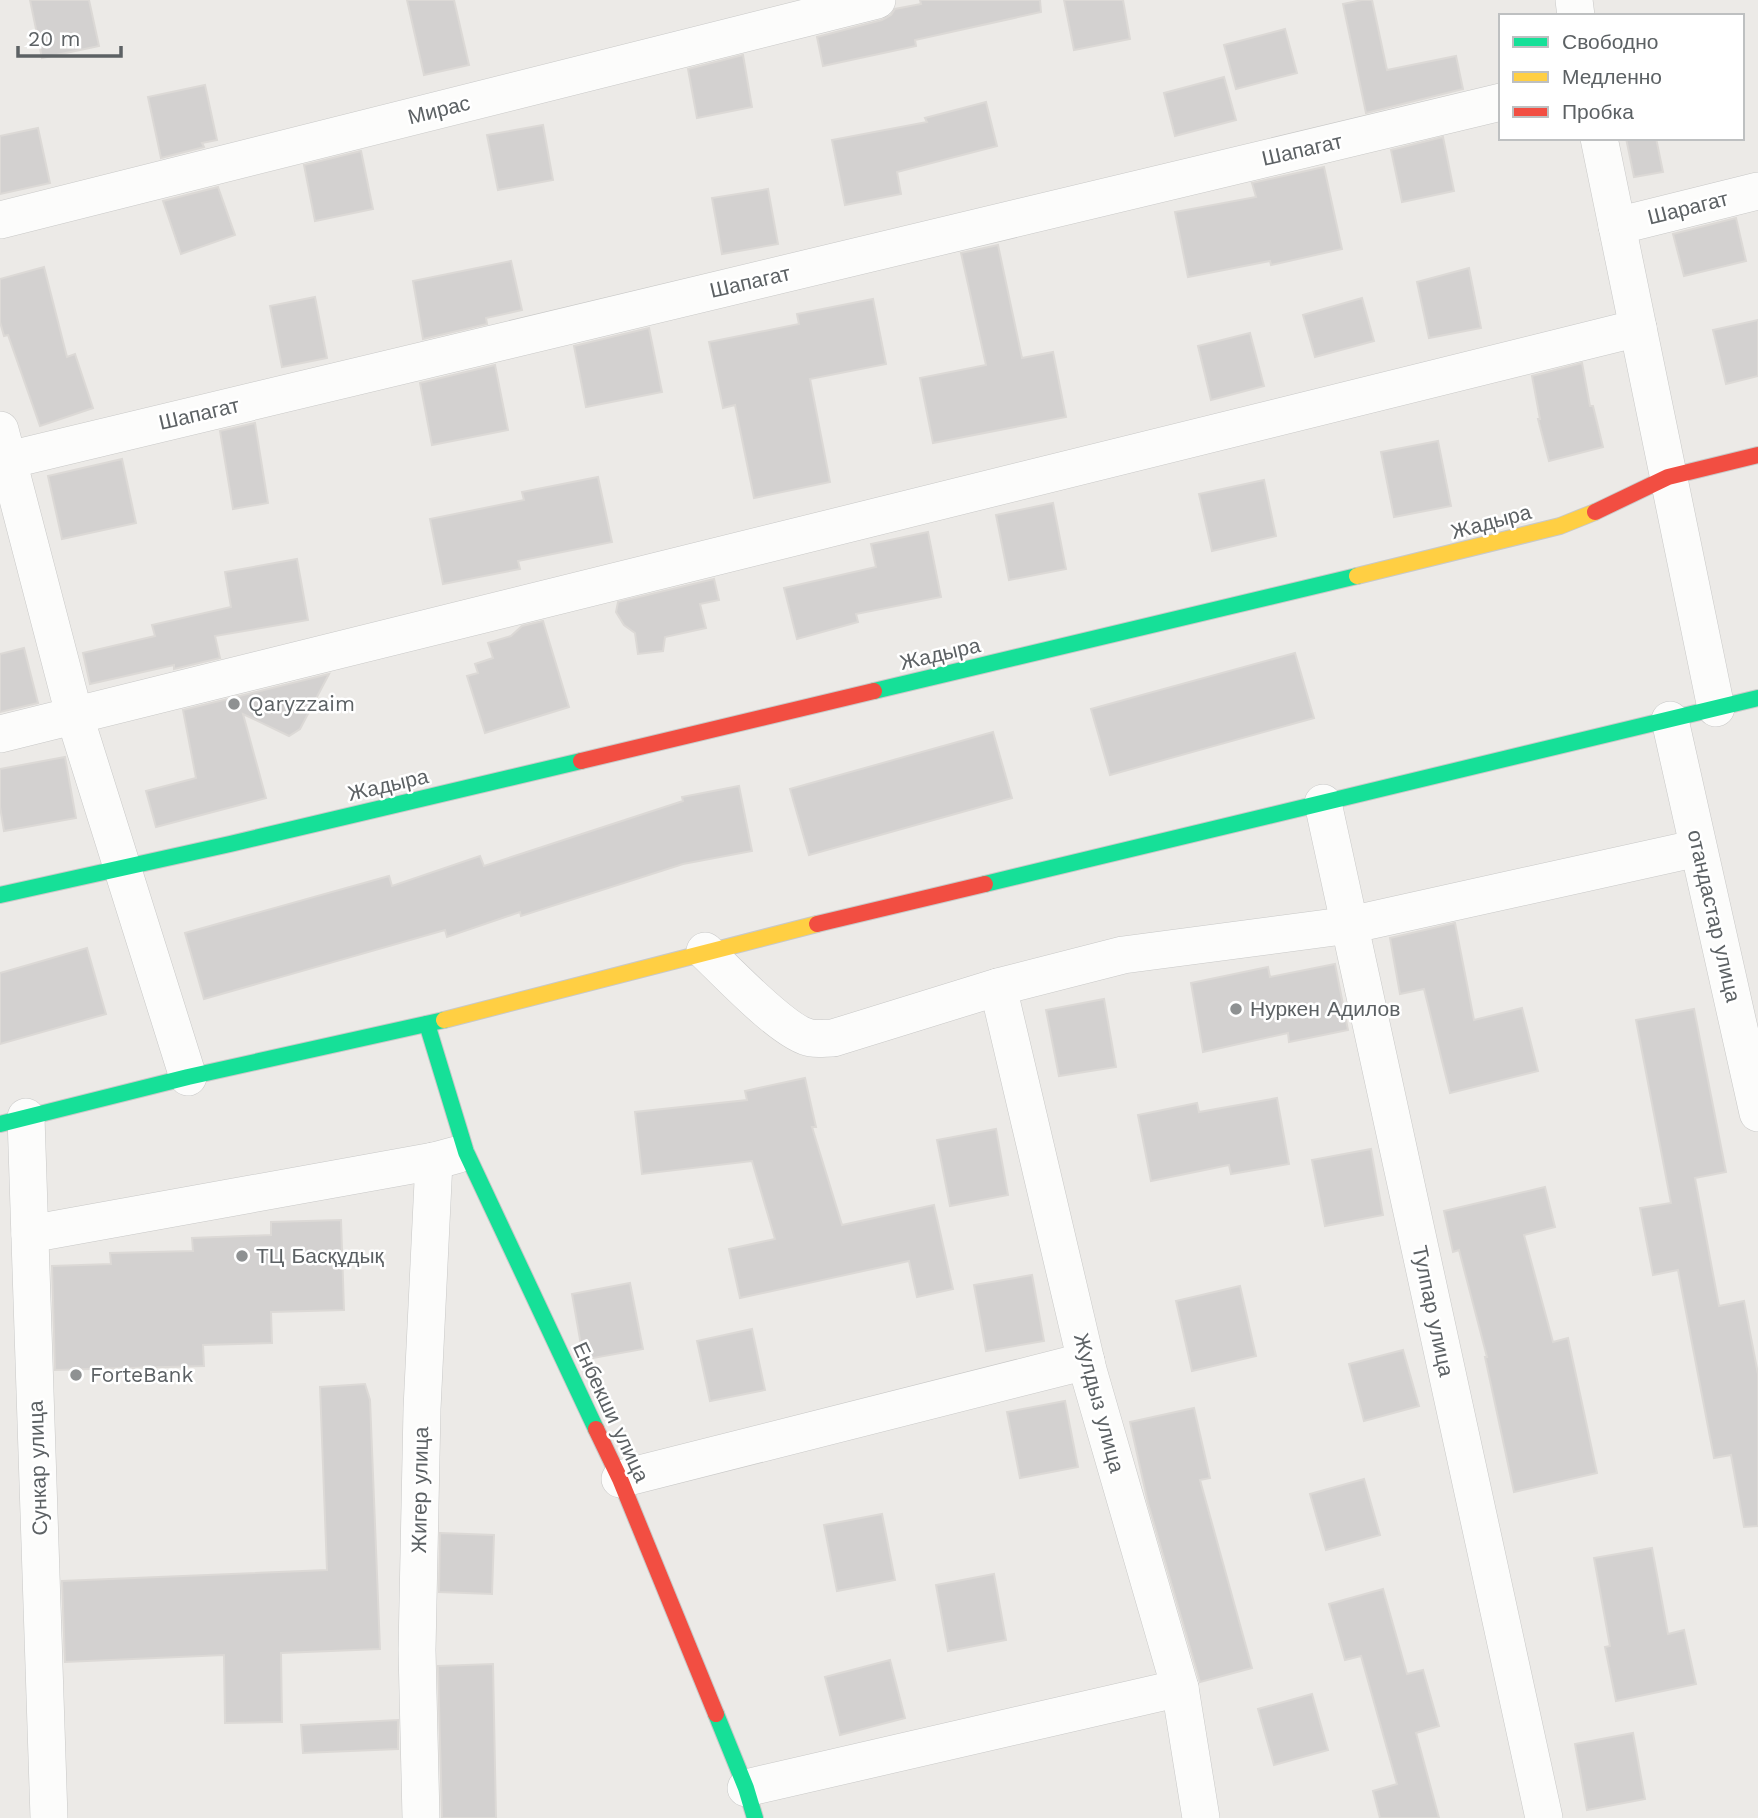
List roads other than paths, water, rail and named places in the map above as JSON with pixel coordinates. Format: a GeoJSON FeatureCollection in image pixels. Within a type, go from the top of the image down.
{"type":"FeatureCollection","features":[{"type":"Feature","properties":{"kind":"street","name":"Мирас"},"geometry":{"type":"LineString","coordinates":[[0,220],[877,0]]}},
{"type":"Feature","properties":{"kind":"street","name":"Шапагат"},"geometry":{"type":"LineString","coordinates":[[3,451],[1499,102]]}},
{"type":"Feature","properties":{"kind":"street"},"geometry":{"type":"LineString","coordinates":[[1599,140],[1716,708]]}},
{"type":"Feature","properties":{"kind":"street","name":"Шарагат"},"geometry":{"type":"LineString","coordinates":[[1617,226],[1758,191]]}},
{"type":"Feature","properties":{"kind":"street"},"geometry":{"type":"LineString","coordinates":[[0,734],[1638,328]]}},
{"type":"Feature","properties":{"kind":"street"},"geometry":{"type":"LineString","coordinates":[[3,451],[74,714],[188,1077]]}},
{"type":"Feature","properties":{"kind":"street","name":"Жадыра"},"geometry":{"type":"LineString","coordinates":[[0,895],[1448,555],[1560,526],[1618,502],[1668,477],[1758,455]]}},
{"type":"Feature","properties":{"kind":"street"},"geometry":{"type":"LineString","coordinates":[[13,1121],[188,1077],[427,1024],[705,951],[1758,698]]}},
{"type":"Feature","properties":{"kind":"street","name":"отандастар улица"},"geometry":{"type":"LineString","coordinates":[[1670,720],[1758,1112]]}},
{"type":"Feature","properties":{"kind":"street","name":"Тулпар улица"},"geometry":{"type":"LineString","coordinates":[[1324,803],[1544,1818]]}},
{"type":"Feature","properties":{"kind":"street"},"geometry":{"type":"LineString","coordinates":[[705,951],[776,1017],[808,1038],[833,1038],[998,987],[1123,955],[1349,925],[1698,848]]}},
{"type":"Feature","properties":{"kind":"street","name":"Жулдыз улица"},"geometry":{"type":"LineString","coordinates":[[998,987],[1086,1361],[1180,1688],[1201,1818]]}},
{"type":"Feature","properties":{"kind":"street","name":"Енбекши улица"},"geometry":{"type":"LineString","coordinates":[[427,1024],[450,1157],[620,1479],[751,1803]]}},
{"type":"Feature","properties":{"kind":"street","name":"Сункар улица"},"geometry":{"type":"LineString","coordinates":[[13,1121],[30,1234],[49,1818]]}},
{"type":"Feature","properties":{"kind":"street"},"geometry":{"type":"LineString","coordinates":[[30,1234],[450,1157]]}},
{"type":"Feature","properties":{"kind":"street","name":"Жигер улица"},"geometry":{"type":"LineString","coordinates":[[421,1818],[417,1650],[422,1409],[450,1157]]}},
{"type":"Feature","properties":{"kind":"street"},"geometry":{"type":"LineString","coordinates":[[620,1479],[1086,1361]]}},
{"type":"Feature","properties":{"kind":"street"},"geometry":{"type":"LineString","coordinates":[[751,1803],[1180,1688]]}},
{"type":"Feature","properties":{"kind":"place","name":"Qaryzzaim"},"geometry":{"type":"Point","coordinates":[234,704]}},
{"type":"Feature","properties":{"kind":"place","name":"Нуркен Адилов"},"geometry":{"type":"Point","coordinates":[1236,1009]}},
{"type":"Feature","properties":{"kind":"place","name":"ТЦ Басқұдық"},"geometry":{"type":"Point","coordinates":[242,1256]}},
{"type":"Feature","properties":{"kind":"place","name":"ForteBank"},"geometry":{"type":"Point","coordinates":[76,1375]}}]}
